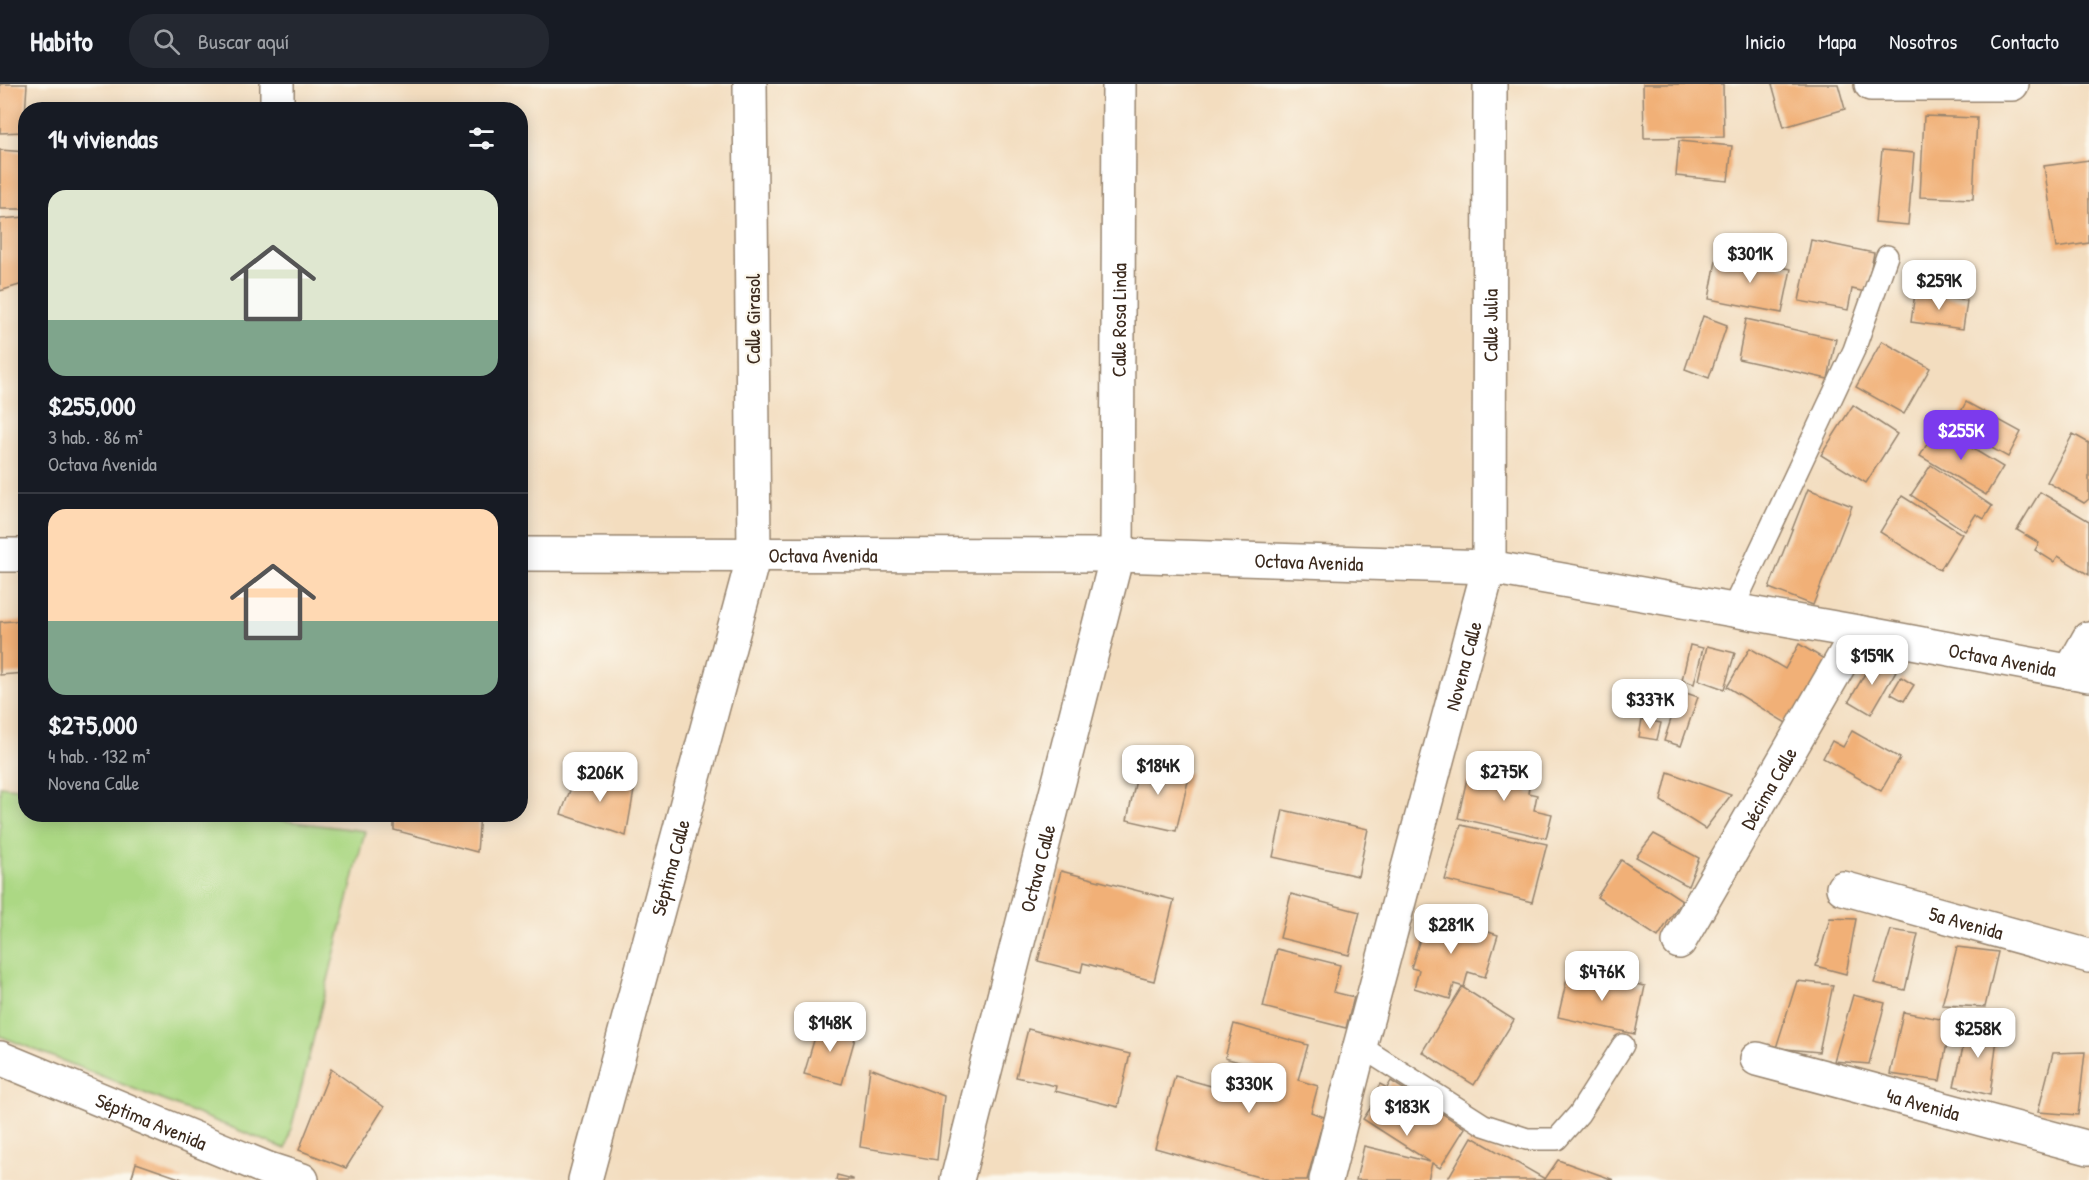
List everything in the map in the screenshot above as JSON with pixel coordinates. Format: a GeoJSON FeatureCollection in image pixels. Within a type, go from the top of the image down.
{"type":"FeatureCollection","features":[{"type":"Feature","properties":{"kind":"street"},"geometry":{"type":"LineString","coordinates":[[277,84],[277,102]]}},
{"type":"Feature","properties":{"kind":"street","name":"Calle Girasol"},"geometry":{"type":"LineString","coordinates":[[750,84],[754,555]]}},
{"type":"Feature","properties":{"kind":"street","name":"Calle Rosa Linda"},"geometry":{"type":"LineString","coordinates":[[1117,555],[1119,84]]}},
{"type":"Feature","properties":{"kind":"street","name":"Calle Julia"},"geometry":{"type":"LineString","coordinates":[[1489,567],[1490,84]]}},
{"type":"Feature","properties":{"kind":"street"},"geometry":{"type":"LineString","coordinates":[[1871,85],[2012,84]]}},
{"type":"Feature","properties":{"kind":"street","name":"Octava Avenida"},"geometry":{"type":"LineString","coordinates":[[528,554],[1117,555],[1489,567],[2080,674]]}},
{"type":"Feature","properties":{"kind":"street"},"geometry":{"type":"LineString","coordinates":[[0,555],[18,555]]}},
{"type":"Feature","properties":{"kind":"street","name":"Séptima Calle"},"geometry":{"type":"LineString","coordinates":[[585,1180],[754,555]]}},
{"type":"Feature","properties":{"kind":"street","name":"Octava Calle"},"geometry":{"type":"LineString","coordinates":[[957,1180],[1117,555]]}},
{"type":"Feature","properties":{"kind":"street","name":"Novena Calle"},"geometry":{"type":"LineString","coordinates":[[1326,1180],[1489,567]]}},
{"type":"Feature","properties":{"kind":"street","name":"Décima Calle"},"geometry":{"type":"LineString","coordinates":[[1679,942],[1858,632]]}},
{"type":"Feature","properties":{"kind":"street"},"geometry":{"type":"LineString","coordinates":[[2080,674],[2089,638]]}},
{"type":"Feature","properties":{"kind":"street","name":"5a Avenida"},"geometry":{"type":"LineString","coordinates":[[1843,888],[2089,956]]}},
{"type":"Feature","properties":{"kind":"street","name":"Séptima Avenida"},"geometry":{"type":"LineString","coordinates":[[0,1058],[266,1175],[302,1180]]}},
{"type":"Feature","properties":{"kind":"street","name":"4a Avenida"},"geometry":{"type":"LineString","coordinates":[[1757,1059],[2089,1148]]}},
{"type":"Feature","properties":{"kind":"lane"},"geometry":{"type":"LineString","coordinates":[[1732,610],[1854,350],[1887,256]]}},
{"type":"Feature","properties":{"kind":"lane"},"geometry":{"type":"LineString","coordinates":[[1360,1046],[1484,1125],[1527,1139],[1557,1139],[1579,1114],[1623,1045]]}},
{"type":"Feature","properties":{"kind":"green space"},"geometry":{"type":"Polygon","coordinates":[[[0,786],[18,788],[18,822],[295,822],[365,831],[286,1149],[0,1036],[0,786]]]}},
{"type":"Feature","properties":{"kind":"building"},"geometry":{"type":"Polygon","coordinates":[[[0,84],[27,84],[26,102],[18,102],[18,132],[0,133],[0,84]]]}},
{"type":"Feature","properties":{"kind":"building"},"geometry":{"type":"Polygon","coordinates":[[[1643,84],[1723,84],[1724,137],[1644,138],[1643,84]]]}},
{"type":"Feature","properties":{"kind":"building"},"geometry":{"type":"Polygon","coordinates":[[[1772,84],[1838,84],[1845,109],[1784,127],[1772,84]]]}},
{"type":"Feature","properties":{"kind":"building"},"geometry":{"type":"Polygon","coordinates":[[[1924,116],[1977,118],[1973,199],[1920,197],[1924,116]]]}},
{"type":"Feature","properties":{"kind":"building"},"geometry":{"type":"Polygon","coordinates":[[[1679,141],[1732,146],[1728,181],[1676,176],[1679,141]]]}},
{"type":"Feature","properties":{"kind":"building"},"geometry":{"type":"Polygon","coordinates":[[[0,150],[18,151],[18,209],[0,209],[0,150]]]}},
{"type":"Feature","properties":{"kind":"building"},"geometry":{"type":"Polygon","coordinates":[[[1882,150],[1914,153],[1908,225],[1875,222],[1882,150]]]}},
{"type":"Feature","properties":{"kind":"building"},"geometry":{"type":"Polygon","coordinates":[[[2089,160],[2089,243],[2056,248],[2044,166],[2089,160]]]}},
{"type":"Feature","properties":{"kind":"building"},"geometry":{"type":"Polygon","coordinates":[[[18,218],[18,285],[0,291],[0,219],[18,218]]]}},
{"type":"Feature","properties":{"kind":"building"},"geometry":{"type":"Polygon","coordinates":[[[1811,240],[1874,253],[1866,292],[1852,289],[1848,310],[1799,301],[1811,240]]]}},
{"type":"Feature","properties":{"kind":"building"},"geometry":{"type":"Polygon","coordinates":[[[1717,255],[1791,269],[1782,313],[1709,299],[1717,255]]]}},
{"type":"Feature","properties":{"kind":"building"},"geometry":{"type":"Polygon","coordinates":[[[1915,293],[1967,301],[1963,329],[1911,322],[1915,293]]]}},
{"type":"Feature","properties":{"kind":"building"},"geometry":{"type":"Polygon","coordinates":[[[1703,316],[1727,325],[1709,378],[1685,369],[1703,316]]]}},
{"type":"Feature","properties":{"kind":"building"},"geometry":{"type":"Polygon","coordinates":[[[1746,319],[1836,339],[1828,379],[1738,359],[1746,319]]]}},
{"type":"Feature","properties":{"kind":"building"},"geometry":{"type":"Polygon","coordinates":[[[1882,341],[1930,368],[1904,414],[1856,387],[1882,341]]]}},
{"type":"Feature","properties":{"kind":"building"},"geometry":{"type":"Polygon","coordinates":[[[1966,402],[2021,432],[2008,457],[1953,427],[1966,402]]]}},
{"type":"Feature","properties":{"kind":"building"},"geometry":{"type":"Polygon","coordinates":[[[1853,405],[1897,434],[1866,483],[1821,455],[1853,405]]]}},
{"type":"Feature","properties":{"kind":"building"},"geometry":{"type":"Polygon","coordinates":[[[1937,427],[2003,467],[1986,495],[1920,456],[1937,427]]]}},
{"type":"Feature","properties":{"kind":"building"},"geometry":{"type":"Polygon","coordinates":[[[2073,434],[2089,443],[2089,499],[2084,503],[2047,482],[2073,434]]]}},
{"type":"Feature","properties":{"kind":"building"},"geometry":{"type":"Polygon","coordinates":[[[1931,465],[1992,506],[1984,519],[1976,514],[1965,531],[1911,495],[1931,465]]]}},
{"type":"Feature","properties":{"kind":"building"},"geometry":{"type":"Polygon","coordinates":[[[1808,489],[1852,506],[1813,605],[1769,588],[1808,489]]]}},
{"type":"Feature","properties":{"kind":"building"},"geometry":{"type":"Polygon","coordinates":[[[2040,492],[2089,521],[2089,575],[2058,556],[2054,562],[2035,550],[2039,543],[2017,530],[2040,492]]]}},
{"type":"Feature","properties":{"kind":"building"},"geometry":{"type":"Polygon","coordinates":[[[1902,496],[1962,534],[1940,570],[1880,532],[1902,496]]]}},
{"type":"Feature","properties":{"kind":"building"},"geometry":{"type":"Polygon","coordinates":[[[18,621],[18,674],[0,675],[0,622],[18,621]]]}},
{"type":"Feature","properties":{"kind":"building"},"geometry":{"type":"Polygon","coordinates":[[[1799,644],[1829,662],[1791,726],[1727,687],[1750,648],[1785,669],[1799,644]]]}},
{"type":"Feature","properties":{"kind":"building"},"geometry":{"type":"Polygon","coordinates":[[[1690,645],[1703,648],[1694,684],[1682,680],[1690,645]]]}},
{"type":"Feature","properties":{"kind":"building"},"geometry":{"type":"Polygon","coordinates":[[[1707,646],[1735,653],[1724,689],[1699,680],[1707,646]]]}},
{"type":"Feature","properties":{"kind":"building"},"geometry":{"type":"Polygon","coordinates":[[[1874,658],[1896,671],[1871,714],[1849,701],[1874,658]]]}},
{"type":"Feature","properties":{"kind":"building"},"geometry":{"type":"Polygon","coordinates":[[[1901,677],[1914,685],[1904,701],[1891,694],[1901,677]]]}},
{"type":"Feature","properties":{"kind":"building"},"geometry":{"type":"Polygon","coordinates":[[[1680,691],[1698,697],[1681,746],[1664,741],[1680,691]]]}},
{"type":"Feature","properties":{"kind":"building"},"geometry":{"type":"Polygon","coordinates":[[[1642,719],[1661,723],[1657,740],[1639,737],[1642,719]]]}},
{"type":"Feature","properties":{"kind":"building"},"geometry":{"type":"Polygon","coordinates":[[[1852,731],[1900,758],[1881,791],[1823,758],[1832,741],[1843,747],[1852,731]]]}},
{"type":"Feature","properties":{"kind":"building"},"geometry":{"type":"Polygon","coordinates":[[[1140,762],[1190,773],[1176,831],[1127,820],[1140,762]]]}},
{"type":"Feature","properties":{"kind":"building"},"geometry":{"type":"Polygon","coordinates":[[[1493,763],[1525,771],[1523,780],[1530,782],[1528,793],[1537,795],[1534,810],[1552,814],[1546,838],[1458,818],[1468,774],[1490,779],[1493,763]]]}},
{"type":"Feature","properties":{"kind":"building"},"geometry":{"type":"Polygon","coordinates":[[[577,772],[635,785],[626,836],[561,814],[577,772]]]}},
{"type":"Feature","properties":{"kind":"building"},"geometry":{"type":"Polygon","coordinates":[[[1668,772],[1731,795],[1705,829],[1661,801],[1668,772]]]}},
{"type":"Feature","properties":{"kind":"building"},"geometry":{"type":"Polygon","coordinates":[[[1283,810],[1368,829],[1358,876],[1273,857],[1283,810]]]}},
{"type":"Feature","properties":{"kind":"building"},"geometry":{"type":"Polygon","coordinates":[[[394,822],[479,822],[477,852],[394,830],[394,822]]]}},
{"type":"Feature","properties":{"kind":"building"},"geometry":{"type":"Polygon","coordinates":[[[1461,825],[1547,844],[1532,902],[1445,880],[1461,825]]]}},
{"type":"Feature","properties":{"kind":"building"},"geometry":{"type":"Polygon","coordinates":[[[1654,834],[1699,858],[1688,886],[1636,857],[1654,834]]]}},
{"type":"Feature","properties":{"kind":"building"},"geometry":{"type":"Polygon","coordinates":[[[1621,860],[1682,900],[1658,937],[1597,897],[1621,860]]]}},
{"type":"Feature","properties":{"kind":"building"},"geometry":{"type":"Polygon","coordinates":[[[1061,871],[1174,900],[1154,981],[1083,963],[1081,972],[1038,961],[1061,871]]]}},
{"type":"Feature","properties":{"kind":"building"},"geometry":{"type":"Polygon","coordinates":[[[1291,894],[1360,912],[1349,955],[1280,938],[1291,894]]]}},
{"type":"Feature","properties":{"kind":"building"},"geometry":{"type":"Polygon","coordinates":[[[1428,913],[1498,935],[1485,977],[1468,972],[1464,987],[1454,984],[1450,999],[1414,988],[1419,970],[1411,968],[1428,913]]]}},
{"type":"Feature","properties":{"kind":"building"},"geometry":{"type":"Polygon","coordinates":[[[1830,918],[1856,919],[1846,974],[1816,966],[1830,918]]]}},
{"type":"Feature","properties":{"kind":"building"},"geometry":{"type":"Polygon","coordinates":[[[1891,930],[1918,934],[1905,990],[1874,983],[1891,930]]]}},
{"type":"Feature","properties":{"kind":"building"},"geometry":{"type":"Polygon","coordinates":[[[1957,947],[1998,952],[1985,1007],[1942,1005],[1957,947]]]}},
{"type":"Feature","properties":{"kind":"building"},"geometry":{"type":"Polygon","coordinates":[[[1277,949],[1340,965],[1333,992],[1354,997],[1346,1028],[1263,1007],[1277,949]]]}},
{"type":"Feature","properties":{"kind":"building"},"geometry":{"type":"Polygon","coordinates":[[[1569,970],[1645,986],[1635,1034],[1558,1017],[1569,970]]]}},
{"type":"Feature","properties":{"kind":"building"},"geometry":{"type":"Polygon","coordinates":[[[1797,981],[1833,985],[1819,1052],[1776,1048],[1797,981]]]}},
{"type":"Feature","properties":{"kind":"building"},"geometry":{"type":"Polygon","coordinates":[[[1462,987],[1514,1020],[1474,1085],[1422,1052],[1462,987]]]}},
{"type":"Feature","properties":{"kind":"building"},"geometry":{"type":"Polygon","coordinates":[[[1853,995],[1885,1003],[1869,1064],[1834,1061],[1853,995]]]}},
{"type":"Feature","properties":{"kind":"building"},"geometry":{"type":"Polygon","coordinates":[[[1903,1012],[1951,1021],[1940,1081],[1890,1074],[1903,1012]]]}},
{"type":"Feature","properties":{"kind":"building"},"geometry":{"type":"Polygon","coordinates":[[[821,1017],[855,1038],[842,1084],[804,1074],[821,1017]]]}},
{"type":"Feature","properties":{"kind":"building"},"geometry":{"type":"Polygon","coordinates":[[[1969,1022],[1998,1030],[1990,1095],[1954,1086],[1969,1022]]]}},
{"type":"Feature","properties":{"kind":"building"},"geometry":{"type":"Polygon","coordinates":[[[1234,1024],[1308,1045],[1298,1080],[1318,1086],[1311,1112],[1324,1117],[1307,1180],[1269,1180],[1155,1148],[1175,1076],[1258,1099],[1266,1070],[1225,1058],[1234,1024]]]}},
{"type":"Feature","properties":{"kind":"building"},"geometry":{"type":"Polygon","coordinates":[[[1028,1029],[1130,1054],[1118,1107],[1055,1091],[1056,1086],[1016,1077],[1028,1029]]]}},
{"type":"Feature","properties":{"kind":"building"},"geometry":{"type":"Polygon","coordinates":[[[2085,1052],[2078,1115],[2038,1112],[2053,1053],[2085,1052]]]}},
{"type":"Feature","properties":{"kind":"building"},"geometry":{"type":"Polygon","coordinates":[[[870,1068],[944,1096],[937,1160],[860,1147],[870,1068]]]}},
{"type":"Feature","properties":{"kind":"building"},"geometry":{"type":"Polygon","coordinates":[[[331,1069],[384,1107],[346,1168],[299,1150],[331,1069]]]}},
{"type":"Feature","properties":{"kind":"building"},"geometry":{"type":"Polygon","coordinates":[[[1391,1081],[1465,1128],[1440,1168],[1432,1163],[1428,1180],[1356,1180],[1364,1146],[1430,1162],[1363,1119],[1378,1097],[1374,1094],[1380,1084],[1387,1088],[1391,1081]]]}},
{"type":"Feature","properties":{"kind":"building"},"geometry":{"type":"Polygon","coordinates":[[[1472,1137],[1545,1179],[1558,1160],[1614,1180],[1447,1180],[1472,1137]]]}},
{"type":"Feature","properties":{"kind":"building"},"geometry":{"type":"Polygon","coordinates":[[[136,1163],[185,1180],[131,1180],[136,1163]]]}},
{"type":"Feature","properties":{"kind":"building"},"geometry":{"type":"Polygon","coordinates":[[[837,1175],[853,1179],[853,1180],[836,1180],[837,1175]]]}}]}
